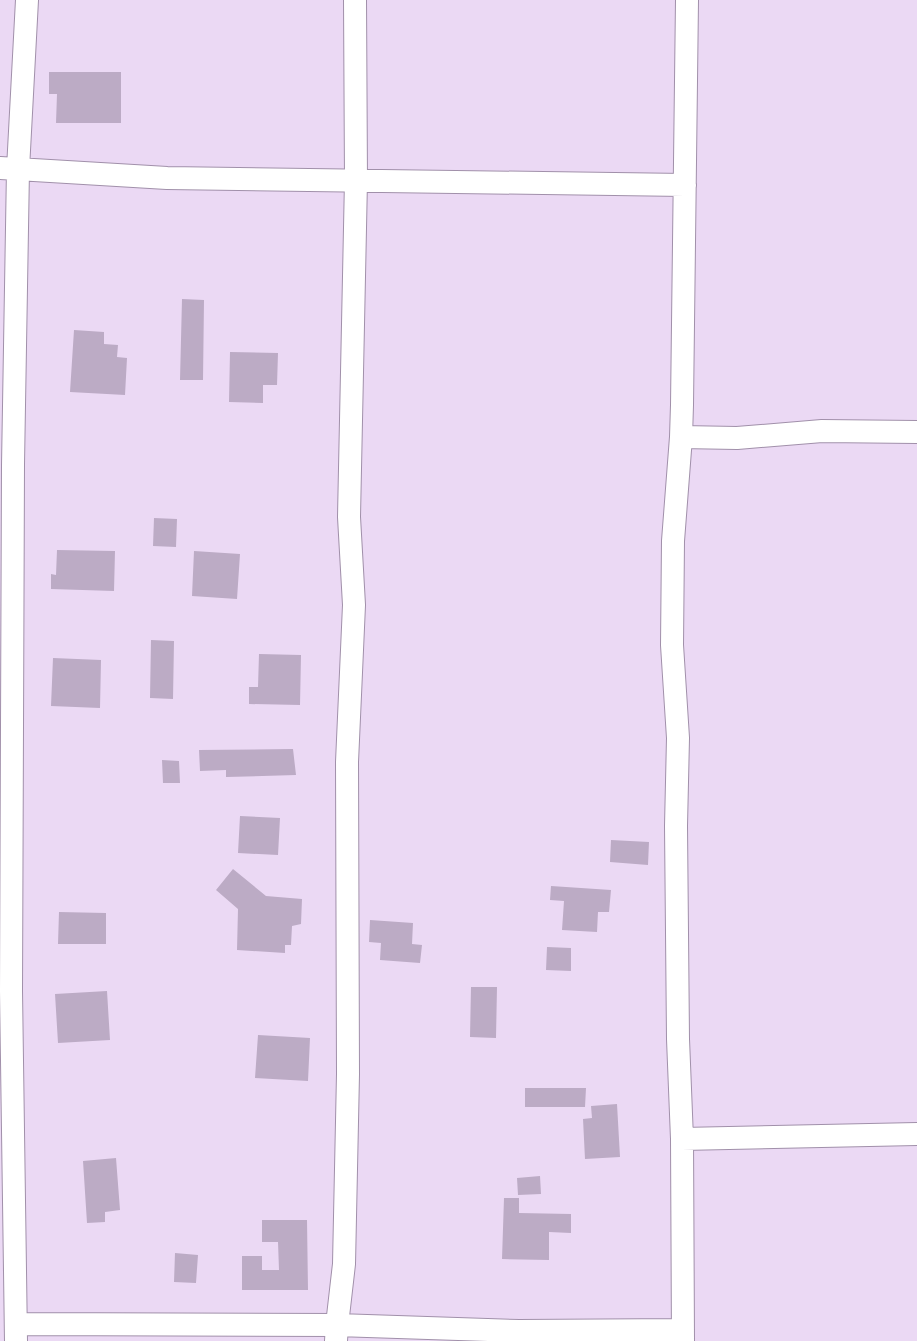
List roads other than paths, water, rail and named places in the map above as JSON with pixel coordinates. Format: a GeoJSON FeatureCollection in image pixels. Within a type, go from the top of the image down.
{"type":"FeatureCollection","features":[{"type":"Feature","properties":{"kind":"street"},"geometry":{"type":"LineString","coordinates":[[27,0],[9,168],[13,465],[11,991],[16,1332],[336,1333],[520,1331],[683,1335],[682,1139],[678,1039],[676,826],[678,738],[672,645],[673,541],[681,437],[687,0]]}},
{"type":"Feature","properties":{"kind":"street"},"geometry":{"type":"LineString","coordinates":[[336,1333],[344,1264],[348,1082],[347,762],[354,605],[349,517],[356,180],[355,0]]}},
{"type":"Feature","properties":{"kind":"street"},"geometry":{"type":"LineString","coordinates":[[9,168],[167,178],[685,185]]}},
{"type":"Feature","properties":{"kind":"street"},"geometry":{"type":"LineString","coordinates":[[681,437],[737,438],[822,431],[917,432]]}},
{"type":"Feature","properties":{"kind":"street"},"geometry":{"type":"LineString","coordinates":[[682,1139],[917,1134]]}}]}
